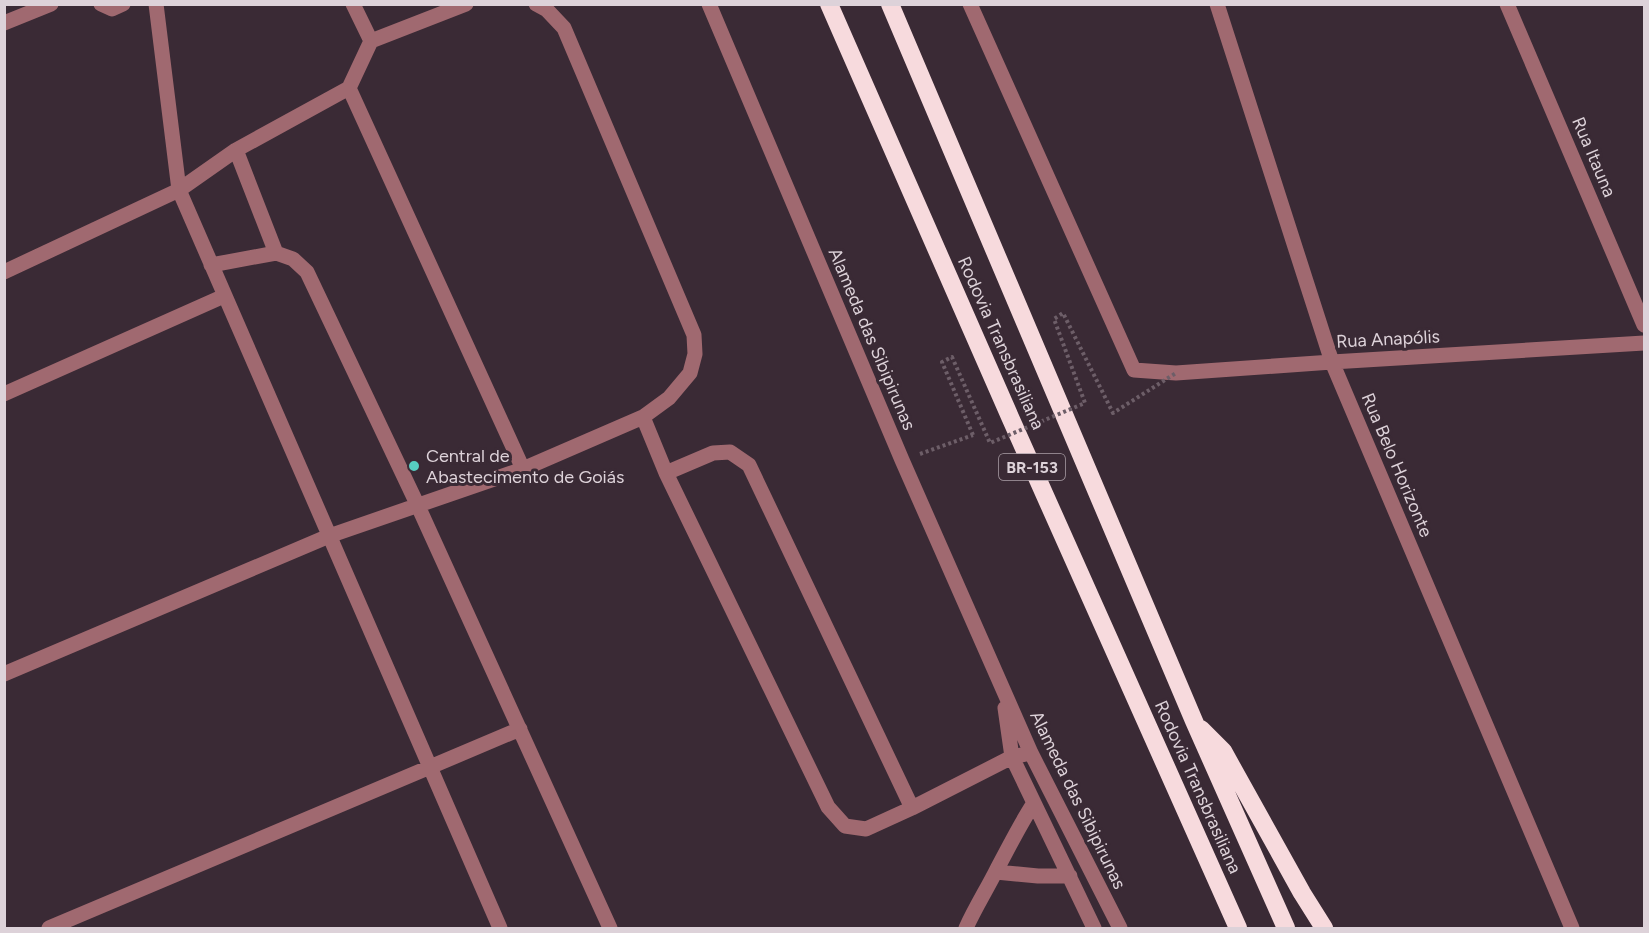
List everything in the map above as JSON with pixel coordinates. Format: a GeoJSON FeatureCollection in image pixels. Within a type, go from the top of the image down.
{"type":"FeatureCollection","features":[{"type":"Feature","properties":{"kind":"highway","name":"Rodovia Transbrasiliana"},"geometry":{"type":"LineString","coordinates":[[829,4],[1238,928]]}},
{"type":"Feature","properties":{"kind":"highway","name":"Rodovia Transbrasiliana"},"geometry":{"type":"LineString","coordinates":[[890,4],[1194,721],[1286,928]]}},
{"type":"Feature","properties":{"kind":"highway"},"geometry":{"type":"LineString","coordinates":[[1194,721],[1223,751],[1324,928]]}},
{"type":"Feature","properties":{"kind":"street"},"geometry":{"type":"LineString","coordinates":[[4,23],[51,4]]}},
{"type":"Feature","properties":{"kind":"street"},"geometry":{"type":"LineString","coordinates":[[101,4],[112,9],[123,4]]}},
{"type":"Feature","properties":{"kind":"street"},"geometry":{"type":"LineString","coordinates":[[156,4],[178,190],[500,928]]}},
{"type":"Feature","properties":{"kind":"street"},"geometry":{"type":"LineString","coordinates":[[353,4],[371,41]]}},
{"type":"Feature","properties":{"kind":"street"},"geometry":{"type":"LineString","coordinates":[[4,272],[178,190],[236,150],[349,88],[371,41],[466,4]]}},
{"type":"Feature","properties":{"kind":"street"},"geometry":{"type":"LineString","coordinates":[[4,674],[329,536],[523,470],[643,417],[669,398],[690,373],[695,354],[694,335],[564,28],[547,10],[536,4]]}},
{"type":"Feature","properties":{"kind":"street","name":"Alameda das Sibipirunas"},"geometry":{"type":"LineString","coordinates":[[709,4],[902,460],[1030,753],[1119,928]]}},
{"type":"Feature","properties":{"kind":"street","name":"Rua Anapólis"},"geometry":{"type":"LineString","coordinates":[[970,4],[1134,370],[1176,373],[1644,343]]}},
{"type":"Feature","properties":{"kind":"street","name":"Rua Belo Horizonte"},"geometry":{"type":"LineString","coordinates":[[1217,4],[1332,362],[1572,928]]}},
{"type":"Feature","properties":{"kind":"street","name":"Rua Itauna"},"geometry":{"type":"LineString","coordinates":[[1507,4],[1644,325]]}},
{"type":"Feature","properties":{"kind":"street"},"geometry":{"type":"LineString","coordinates":[[349,88],[523,470]]}},
{"type":"Feature","properties":{"kind":"street"},"geometry":{"type":"LineString","coordinates":[[236,150],[276,253]]}},
{"type":"Feature","properties":{"kind":"street"},"geometry":{"type":"LineString","coordinates":[[211,265],[276,253],[293,259],[307,272],[418,506],[610,928]]}},
{"type":"Feature","properties":{"kind":"street"},"geometry":{"type":"LineString","coordinates":[[4,394],[224,296]]}},
{"type":"Feature","properties":{"kind":"street"},"geometry":{"type":"LineString","coordinates":[[643,417],[666,473],[828,807],[845,826],[866,829],[1012,757],[1030,753]]}},
{"type":"Feature","properties":{"kind":"street"},"geometry":{"type":"LineString","coordinates":[[666,473],[713,453],[730,452],[748,465],[912,808]]}},
{"type":"Feature","properties":{"kind":"street","name":"Alameda das Sibipirunas"},"geometry":{"type":"LineString","coordinates":[[1002,688],[1012,757],[1094,928]]}},
{"type":"Feature","properties":{"kind":"street"},"geometry":{"type":"LineString","coordinates":[[50,928],[520,729]]}},
{"type":"Feature","properties":{"kind":"street"},"geometry":{"type":"LineString","coordinates":[[966,928],[1019,825],[1034,803]]}},
{"type":"Feature","properties":{"kind":"street"},"geometry":{"type":"LineString","coordinates":[[996,872],[1070,876]]}},
{"type":"Feature","properties":{"kind":"path"},"geometry":{"type":"LineString","coordinates":[[902,460],[973,435],[942,362],[952,357],[990,443],[1085,403],[1054,319],[1063,313],[1113,413],[1176,373]]}},
{"type":"Feature","properties":{"kind":"place","name":"Central de Abastecimento de Goiás"},"geometry":{"type":"Point","coordinates":[414,466]}}]}
